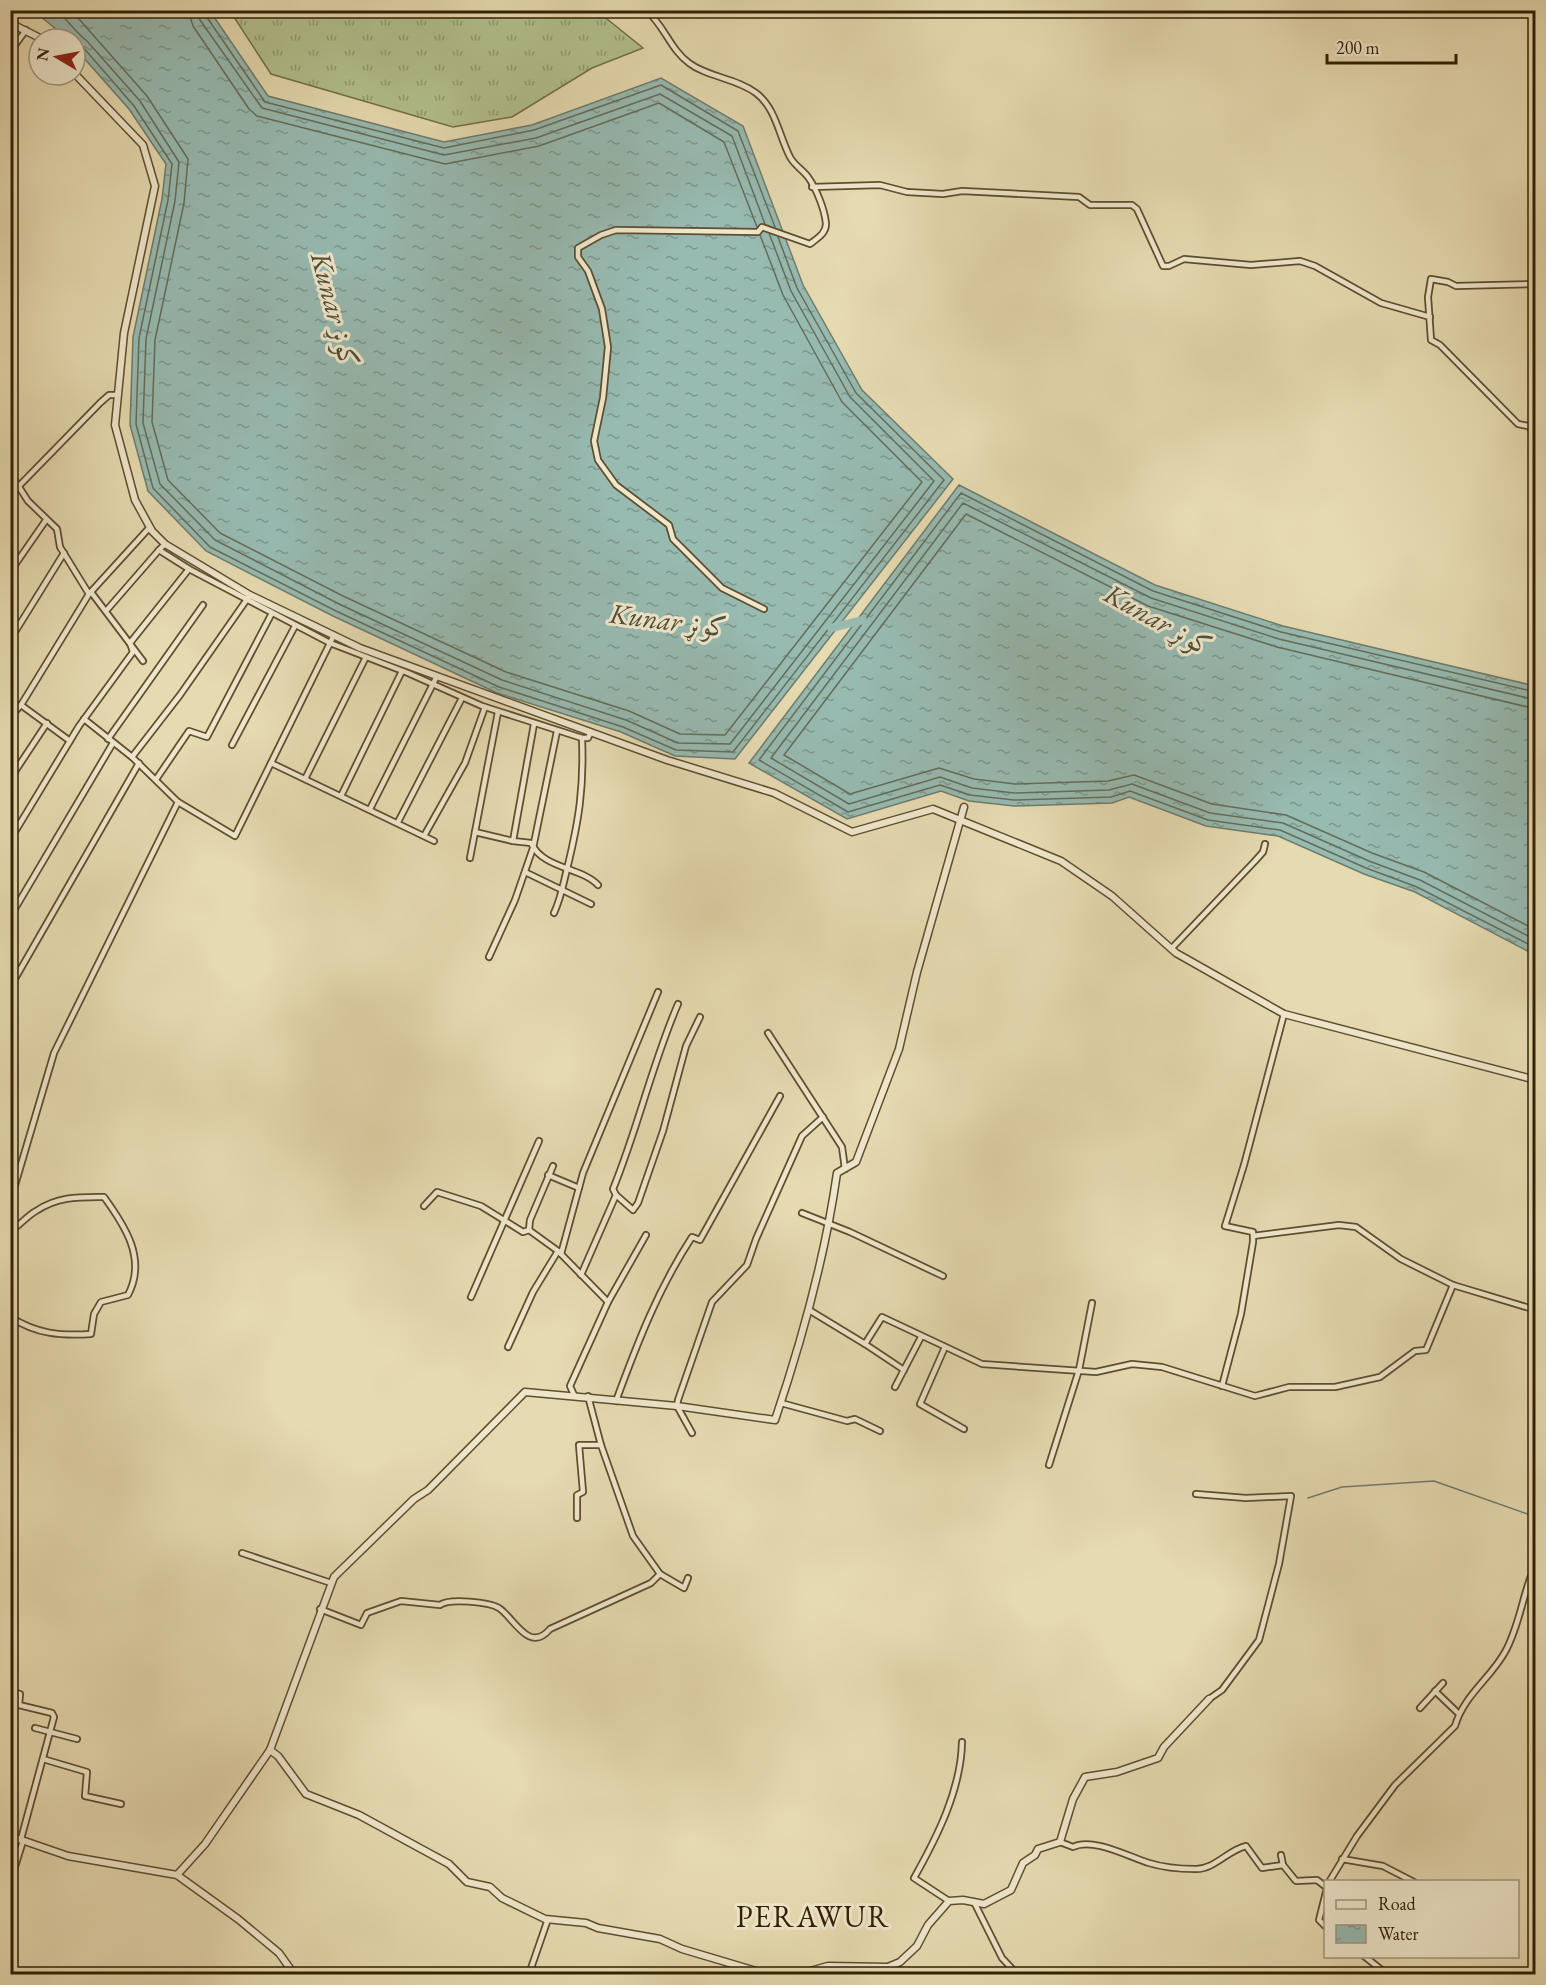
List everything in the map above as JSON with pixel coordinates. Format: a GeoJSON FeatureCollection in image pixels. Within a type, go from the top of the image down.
{"type":"FeatureCollection","features":[{"type":"Feature","properties":{"kind":"street"},"geometry":{"type":"LineString","coordinates":[[646,10],[655,18],[670,44],[690,64],[735,81],[756,93],[768,105],[790,158],[809,178],[822,208],[826,226],[824,233],[810,244],[762,227],[758,232],[616,230],[601,234],[578,248],[578,257],[588,271],[602,309],[608,347],[603,398],[594,441],[598,460],[616,485],[669,525],[674,539],[722,588],[764,609]]}},
{"type":"Feature","properties":{"kind":"street"},"geometry":{"type":"LineString","coordinates":[[10,23],[26,30],[10,52]]}},
{"type":"Feature","properties":{"kind":"street"},"geometry":{"type":"LineString","coordinates":[[87,87],[143,145],[155,186],[124,333],[115,425],[135,500],[150,527],[165,544],[272,613],[330,644],[402,671],[498,712],[582,738],[588,738],[591,732]]}},
{"type":"Feature","properties":{"kind":"street"},"geometry":{"type":"LineString","coordinates":[[812,187],[880,185],[907,192],[1079,197],[1090,205],[1132,205],[1137,209],[1163,266],[1169,266],[1184,259],[1251,265],[1300,261],[1316,266],[1381,303],[1430,317]]}},
{"type":"Feature","properties":{"kind":"street"},"geometry":{"type":"LineString","coordinates":[[1536,284],[1456,286],[1431,279],[1428,297],[1431,340],[1440,345],[1518,424],[1528,426],[1536,434]]}},
{"type":"Feature","properties":{"kind":"street"},"geometry":{"type":"LineString","coordinates":[[18,487],[100,403],[109,395],[118,394]]}},
{"type":"Feature","properties":{"kind":"street"},"geometry":{"type":"LineString","coordinates":[[10,473],[18,487],[46,520],[57,529],[64,553],[90,593],[143,661]]}},
{"type":"Feature","properties":{"kind":"street"},"geometry":{"type":"LineString","coordinates":[[10,572],[46,520]]}},
{"type":"Feature","properties":{"kind":"street"},"geometry":{"type":"LineString","coordinates":[[10,717],[21,705],[90,593],[150,527]]}},
{"type":"Feature","properties":{"kind":"street"},"geometry":{"type":"LineString","coordinates":[[106,611],[165,544]]}},
{"type":"Feature","properties":{"kind":"street"},"geometry":{"type":"LineString","coordinates":[[159,550],[189,569],[360,648],[667,760],[774,793],[852,832],[933,809],[1061,861],[1112,896],[1171,949],[1236,989],[1284,1014],[1536,1080]]}},
{"type":"Feature","properties":{"kind":"street"},"geometry":{"type":"LineString","coordinates":[[10,640],[64,553]]}},
{"type":"Feature","properties":{"kind":"street"},"geometry":{"type":"LineString","coordinates":[[130,643],[189,569]]}},
{"type":"Feature","properties":{"kind":"street"},"geometry":{"type":"LineString","coordinates":[[132,757],[180,695],[248,597]]}},
{"type":"Feature","properties":{"kind":"street"},"geometry":{"type":"LineString","coordinates":[[108,739],[203,606]]}},
{"type":"Feature","properties":{"kind":"street"},"geometry":{"type":"LineString","coordinates":[[156,778],[189,731],[207,737],[272,613]]}},
{"type":"Feature","properties":{"kind":"street"},"geometry":{"type":"LineString","coordinates":[[232,745],[295,626]]}},
{"type":"Feature","properties":{"kind":"street"},"geometry":{"type":"LineString","coordinates":[[84,719],[156,778],[178,802],[235,836],[334,635]]}},
{"type":"Feature","properties":{"kind":"street"},"geometry":{"type":"LineString","coordinates":[[10,840],[84,719],[133,652],[130,643]]}},
{"type":"Feature","properties":{"kind":"street"},"geometry":{"type":"LineString","coordinates":[[305,779],[366,657]]}},
{"type":"Feature","properties":{"kind":"street"},"geometry":{"type":"LineString","coordinates":[[341,796],[402,671]]}},
{"type":"Feature","properties":{"kind":"street"},"geometry":{"type":"LineString","coordinates":[[370,809],[437,676]]}},
{"type":"Feature","properties":{"kind":"street"},"geometry":{"type":"LineString","coordinates":[[398,822],[462,698]]}},
{"type":"Feature","properties":{"kind":"street"},"geometry":{"type":"LineString","coordinates":[[21,705],[70,741]]}},
{"type":"Feature","properties":{"kind":"street"},"geometry":{"type":"LineString","coordinates":[[424,836],[465,763],[485,707]]}},
{"type":"Feature","properties":{"kind":"street"},"geometry":{"type":"LineString","coordinates":[[470,858],[498,712]]}},
{"type":"Feature","properties":{"kind":"street"},"geometry":{"type":"LineString","coordinates":[[10,779],[47,723]]}},
{"type":"Feature","properties":{"kind":"street"},"geometry":{"type":"LineString","coordinates":[[513,841],[534,724]]}},
{"type":"Feature","properties":{"kind":"street"},"geometry":{"type":"LineString","coordinates":[[489,957],[533,848],[556,730]]}},
{"type":"Feature","properties":{"kind":"street"},"geometry":{"type":"LineString","coordinates":[[554,913],[564,890],[578,828],[584,784],[582,738]]}},
{"type":"Feature","properties":{"kind":"street"},"geometry":{"type":"LineString","coordinates":[[10,917],[113,743]]}},
{"type":"Feature","properties":{"kind":"street"},"geometry":{"type":"LineString","coordinates":[[271,763],[434,841]]}},
{"type":"Feature","properties":{"kind":"street"},"geometry":{"type":"LineString","coordinates":[[16,977],[139,764]]}},
{"type":"Feature","properties":{"kind":"street"},"geometry":{"type":"LineString","coordinates":[[10,1202],[54,1053],[178,802]]}},
{"type":"Feature","properties":{"kind":"street"},"geometry":{"type":"LineString","coordinates":[[177,1875],[205,1844],[270,1750],[303,1665],[320,1609],[331,1583],[359,1550],[414,1499],[428,1490],[525,1392],[588,1396],[775,1420],[808,1310],[830,1223],[837,1173],[856,1162],[899,1049],[964,807]]}},
{"type":"Feature","properties":{"kind":"street"},"geometry":{"type":"LineString","coordinates":[[475,832],[507,842],[531,843],[533,848],[567,870],[592,878],[598,885]]}},
{"type":"Feature","properties":{"kind":"street"},"geometry":{"type":"LineString","coordinates":[[1171,949],[1263,852],[1265,843]]}},
{"type":"Feature","properties":{"kind":"street"},"geometry":{"type":"LineString","coordinates":[[525,872],[591,904]]}},
{"type":"Feature","properties":{"kind":"street"},"geometry":{"type":"LineString","coordinates":[[508,1347],[533,1292],[559,1252],[579,1188],[658,992]]}},
{"type":"Feature","properties":{"kind":"street"},"geometry":{"type":"LineString","coordinates":[[678,1004],[663,1039],[639,1121],[613,1189],[616,1195],[633,1210],[638,1203],[663,1131],[686,1046],[700,1017]]}},
{"type":"Feature","properties":{"kind":"street"},"geometry":{"type":"LineString","coordinates":[[1222,1386],[1241,1314],[1253,1236],[1253,1232],[1225,1226],[1244,1165],[1284,1014]]}},
{"type":"Feature","properties":{"kind":"street"},"geometry":{"type":"LineString","coordinates":[[768,1033],[842,1147],[845,1169]]}},
{"type":"Feature","properties":{"kind":"street"},"geometry":{"type":"LineString","coordinates":[[616,1401],[645,1321],[692,1237],[700,1240],[780,1096]]}},
{"type":"Feature","properties":{"kind":"street"},"geometry":{"type":"LineString","coordinates":[[692,1433],[677,1406],[712,1302],[747,1265],[756,1239],[802,1136],[823,1117]]}},
{"type":"Feature","properties":{"kind":"street"},"geometry":{"type":"LineString","coordinates":[[471,1297],[539,1141]]}},
{"type":"Feature","properties":{"kind":"street"},"geometry":{"type":"LineString","coordinates":[[529,1230],[553,1166]]}},
{"type":"Feature","properties":{"kind":"street"},"geometry":{"type":"LineString","coordinates":[[548,1175],[579,1188]]}},
{"type":"Feature","properties":{"kind":"street"},"geometry":{"type":"LineString","coordinates":[[424,1206],[437,1192],[481,1206],[522,1232],[529,1230]]}},
{"type":"Feature","properties":{"kind":"street"},"geometry":{"type":"LineString","coordinates":[[580,1275],[616,1195]]}},
{"type":"Feature","properties":{"kind":"street"},"geometry":{"type":"LineString","coordinates":[[10,1232],[29,1219],[34,1212],[64,1197],[104,1197],[123,1223],[133,1247],[137,1268],[134,1283],[128,1295],[101,1302],[94,1314],[91,1334],[64,1336],[47,1333],[29,1329],[10,1317]]}},
{"type":"Feature","properties":{"kind":"street"},"geometry":{"type":"LineString","coordinates":[[802,1213],[830,1223],[943,1276]]}},
{"type":"Feature","properties":{"kind":"street"},"geometry":{"type":"LineString","coordinates":[[1253,1236],[1339,1225],[1356,1227],[1401,1259],[1453,1285],[1536,1310]]}},
{"type":"Feature","properties":{"kind":"street"},"geometry":{"type":"LineString","coordinates":[[529,1230],[559,1252],[608,1302]]}},
{"type":"Feature","properties":{"kind":"street"},"geometry":{"type":"LineString","coordinates":[[574,1395],[570,1386],[608,1302],[646,1235]]}},
{"type":"Feature","properties":{"kind":"street"},"geometry":{"type":"LineString","coordinates":[[865,1344],[882,1317],[982,1364],[1096,1372],[1132,1364],[1162,1367],[1255,1396],[1289,1388],[1335,1387],[1380,1377],[1415,1351],[1426,1350],[1453,1285]]}},
{"type":"Feature","properties":{"kind":"street"},"geometry":{"type":"LineString","coordinates":[[1049,1465],[1079,1370],[1092,1303]]}},
{"type":"Feature","properties":{"kind":"street"},"geometry":{"type":"LineString","coordinates":[[808,1310],[904,1370]]}},
{"type":"Feature","properties":{"kind":"street"},"geometry":{"type":"LineString","coordinates":[[895,1387],[921,1337]]}},
{"type":"Feature","properties":{"kind":"street"},"geometry":{"type":"LineString","coordinates":[[945,1347],[920,1404],[964,1429]]}},
{"type":"Feature","properties":{"kind":"street"},"geometry":{"type":"LineString","coordinates":[[588,1396],[601,1445],[633,1536],[660,1574],[684,1588],[688,1578]]}},
{"type":"Feature","properties":{"kind":"street"},"geometry":{"type":"LineString","coordinates":[[781,1403],[848,1421],[855,1419],[880,1431]]}},
{"type":"Feature","properties":{"kind":"street"},"geometry":{"type":"LineString","coordinates":[[577,1518],[577,1495],[583,1492],[579,1446],[601,1445]]}},
{"type":"Feature","properties":{"kind":"street"},"geometry":{"type":"LineString","coordinates":[[1060,1842],[1073,1799],[1085,1777],[1117,1772],[1158,1758],[1164,1748],[1209,1699],[1221,1690],[1259,1640],[1279,1564],[1291,1496],[1246,1498],[1196,1494]]}},
{"type":"Feature","properties":{"kind":"street"},"geometry":{"type":"LineString","coordinates":[[242,1552],[331,1583]]}},
{"type":"Feature","properties":{"kind":"street"},"geometry":{"type":"LineString","coordinates":[[320,1609],[361,1625],[367,1613],[401,1601],[440,1605],[444,1602],[467,1602],[498,1608],[523,1634],[531,1637],[545,1634],[550,1629],[651,1583],[660,1574]]}},
{"type":"Feature","properties":{"kind":"street"},"geometry":{"type":"LineString","coordinates":[[1330,1880],[1395,1785],[1455,1726],[1459,1714],[1475,1688],[1493,1670],[1506,1651],[1531,1576]]}},
{"type":"Feature","properties":{"kind":"street"},"geometry":{"type":"LineString","coordinates":[[1420,1708],[1443,1683]]}},
{"type":"Feature","properties":{"kind":"street"},"geometry":{"type":"LineString","coordinates":[[10,1690],[20,1694],[19,1705],[54,1714],[14,1870]]}},
{"type":"Feature","properties":{"kind":"street"},"geometry":{"type":"LineString","coordinates":[[1435,1691],[1459,1714]]}},
{"type":"Feature","properties":{"kind":"street"},"geometry":{"type":"LineString","coordinates":[[34,1728],[77,1739]]}},
{"type":"Feature","properties":{"kind":"street"},"geometry":{"type":"LineString","coordinates":[[962,1742],[960,1768],[939,1832],[914,1878],[949,1901],[984,1904],[1011,1890],[1023,1863],[1035,1855],[1038,1849],[1060,1842],[1073,1847],[1079,1844],[1111,1848],[1149,1863],[1195,1869],[1205,1868],[1246,1846],[1262,1868],[1284,1865]]}},
{"type":"Feature","properties":{"kind":"street"},"geometry":{"type":"LineString","coordinates":[[270,1750],[278,1756],[306,1794],[359,1815],[449,1864],[467,1882],[490,1887],[501,1898],[548,1919],[586,1923],[598,1928],[660,1938],[682,1949],[766,1974]]}},
{"type":"Feature","properties":{"kind":"street"},"geometry":{"type":"LineString","coordinates":[[43,1759],[87,1772],[86,1796],[121,1804]]}},
{"type":"Feature","properties":{"kind":"street"},"geometry":{"type":"LineString","coordinates":[[10,1836],[68,1856],[177,1875],[238,1919],[279,1953],[294,1974]]}},
{"type":"Feature","properties":{"kind":"street"},"geometry":{"type":"LineString","coordinates":[[1281,1855],[1284,1865],[1296,1881],[1314,1880],[1324,1886]]}},
{"type":"Feature","properties":{"kind":"street"},"geometry":{"type":"LineString","coordinates":[[1342,1859],[1383,1866],[1412,1880]]}},
{"type":"Feature","properties":{"kind":"street"},"geometry":{"type":"LineString","coordinates":[[800,1974],[828,1966],[888,1967],[900,1962],[917,1946],[928,1925],[949,1901]]}},
{"type":"Feature","properties":{"kind":"street"},"geometry":{"type":"LineString","coordinates":[[1324,1901],[1319,1922],[1324,1926]]}},
{"type":"Feature","properties":{"kind":"street"},"geometry":{"type":"LineString","coordinates":[[974,1902],[1002,1958],[1017,1974]]}},
{"type":"Feature","properties":{"kind":"street"},"geometry":{"type":"LineString","coordinates":[[530,1974],[548,1919]]}},
{"type":"Feature","properties":{"kind":"street"},"geometry":{"type":"LineString","coordinates":[[1367,1958],[1383,1971]]}},
{"type":"Feature","properties":{"kind":"green space"},"geometry":{"type":"Polygon","coordinates":[[[230,11],[597,11],[643,48],[592,68],[512,117],[453,127],[271,74],[230,11]]]}},
{"type":"Feature","properties":{"kind":"water"},"geometry":{"type":"Polygon","coordinates":[[[34,11],[210,11],[268,96],[444,142],[532,125],[661,78],[743,126],[803,285],[862,390],[953,479],[735,759],[675,756],[621,732],[497,693],[333,616],[206,551],[148,491],[130,425],[133,337],[162,199],[166,164],[129,109],[87,62],[87,27],[53,27],[34,11]]]}},
{"type":"Feature","properties":{"kind":"water"},"geometry":{"type":"Polygon","coordinates":[[[959,485],[1155,585],[1283,626],[1535,686],[1535,955],[1415,892],[1364,874],[1278,836],[1206,826],[1129,797],[1112,803],[1014,806],[969,801],[941,791],[847,819],[749,763],[959,485]]]}},
{"type":"Feature","properties":{"kind":"waterway","name":"Kunar کونړ"},"geometry":{"type":"LineString","coordinates":[[831,628],[863,620]]}},
{"type":"Feature","properties":{"kind":"waterway"},"geometry":{"type":"LineString","coordinates":[[1308,1498],[1342,1487],[1434,1481],[1536,1517]]}},
{"type":"Feature","properties":{"kind":"district","name":"PERAWUR"},"geometry":{"type":"Point","coordinates":[813,1917]}}]}
